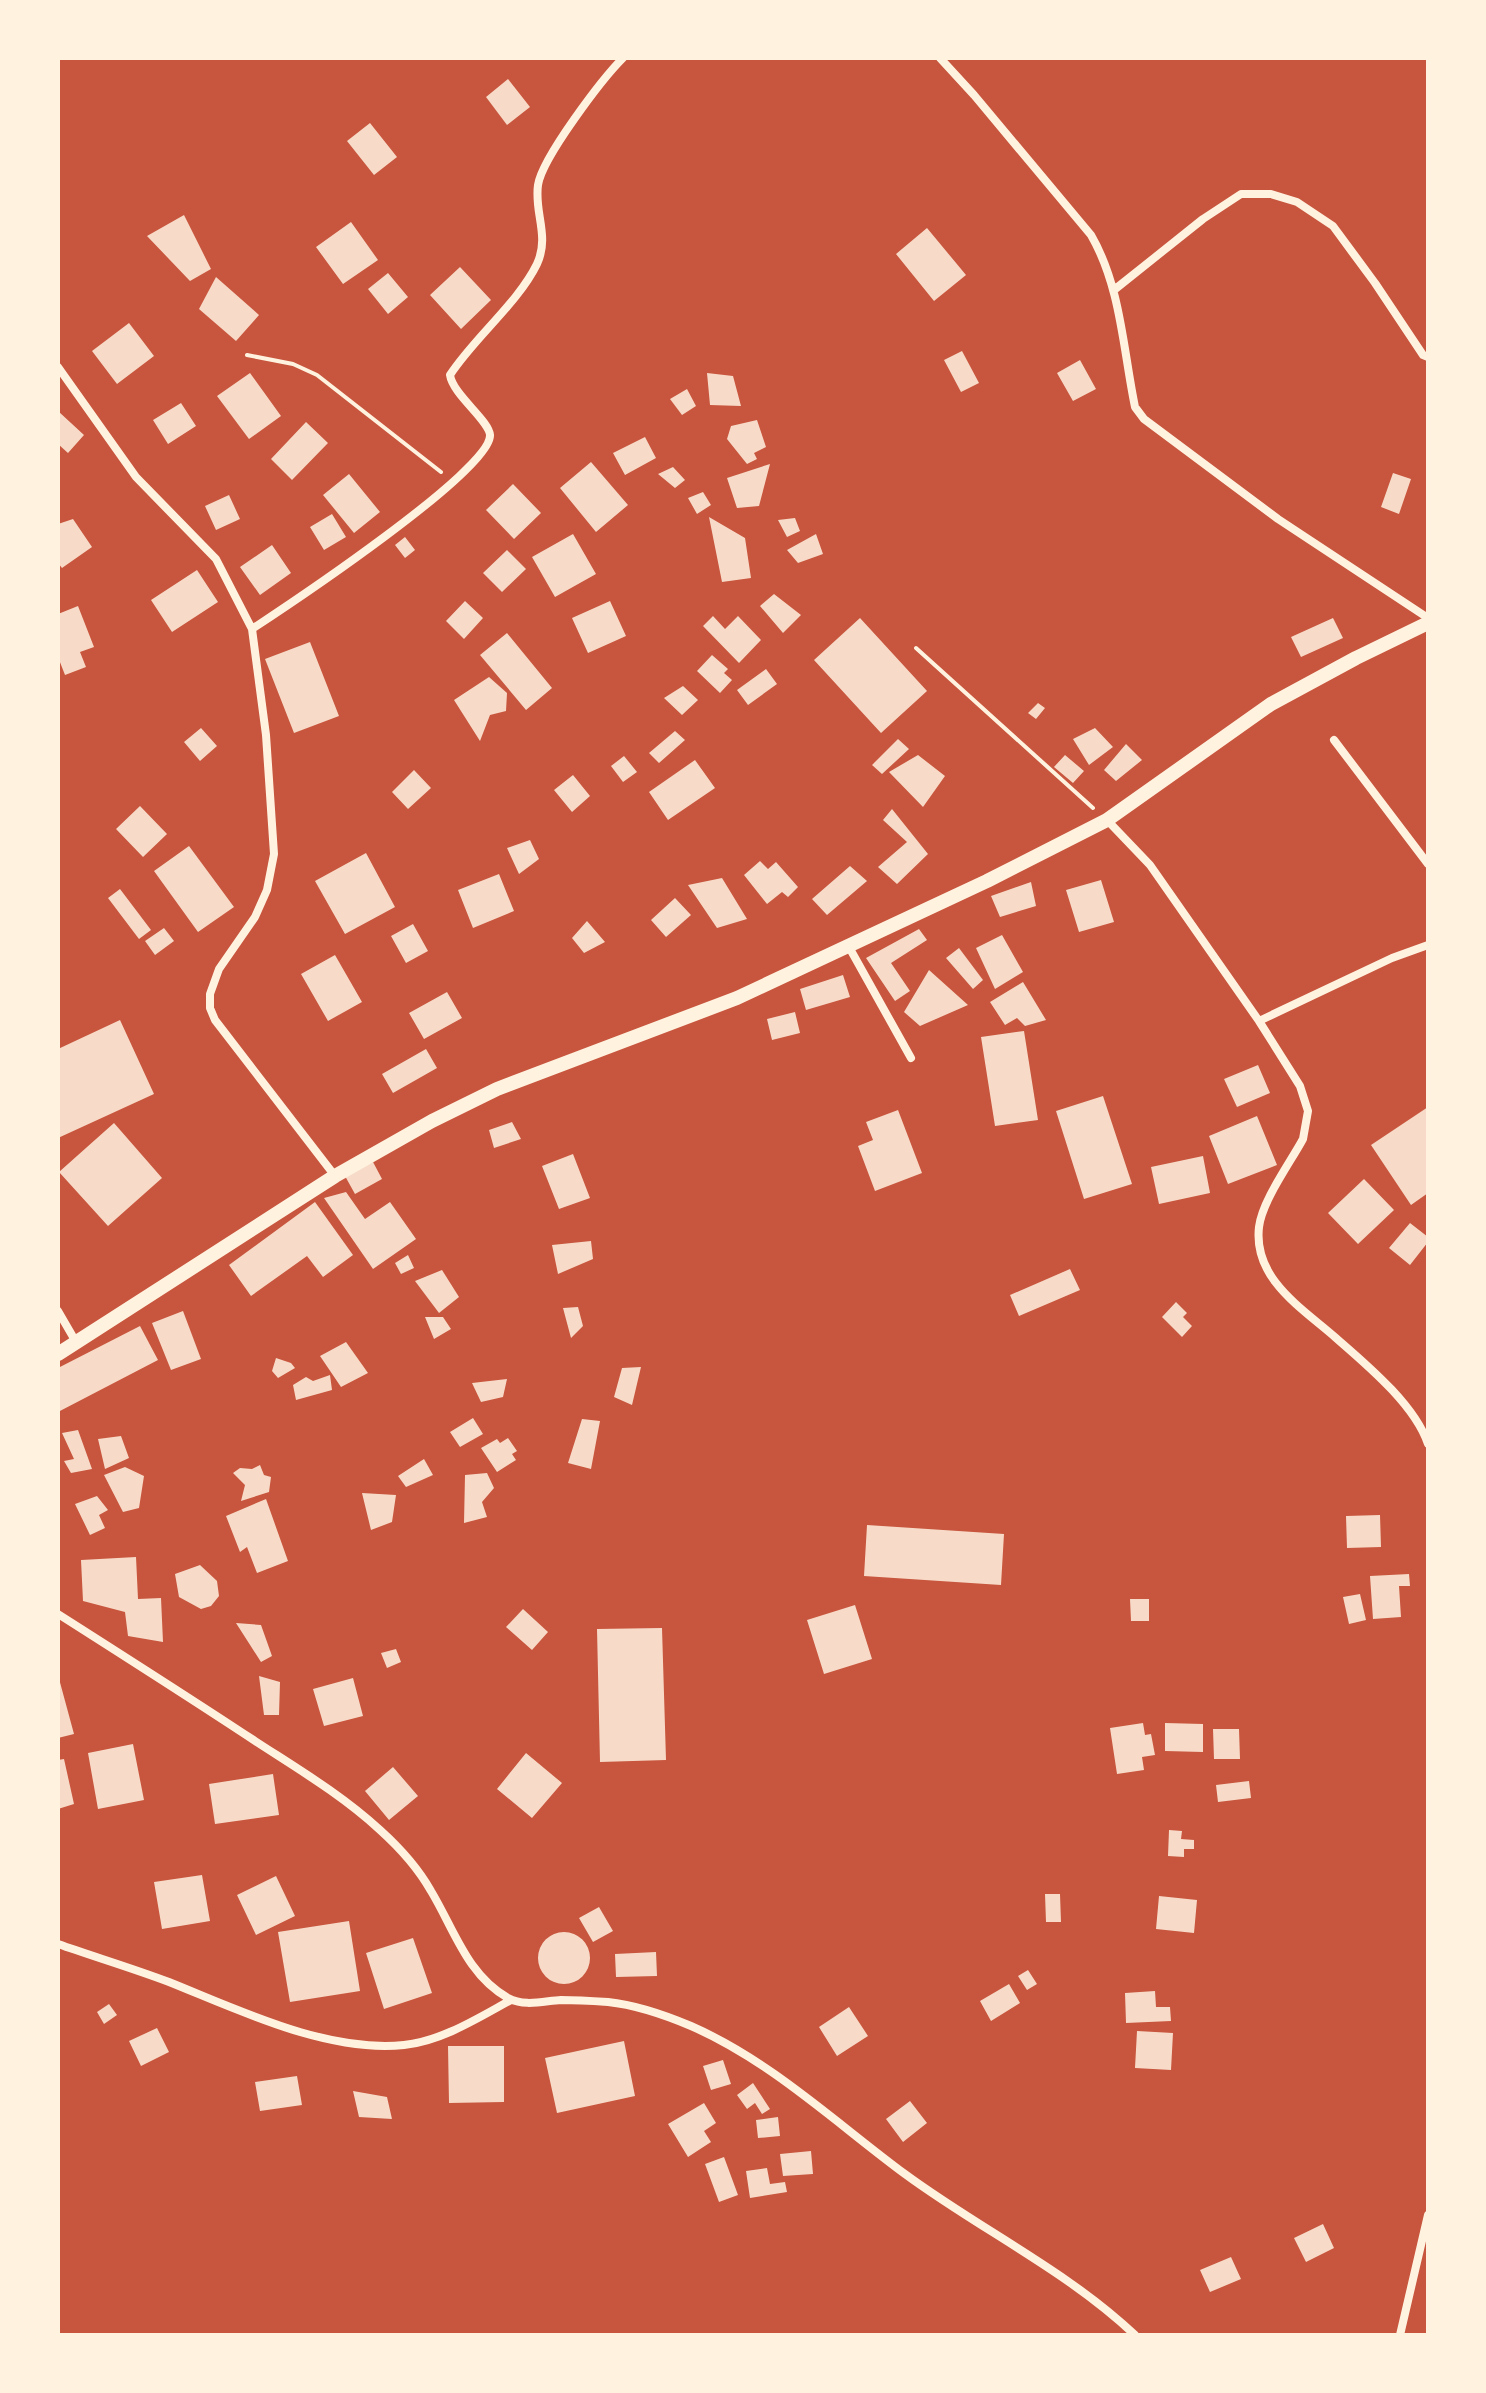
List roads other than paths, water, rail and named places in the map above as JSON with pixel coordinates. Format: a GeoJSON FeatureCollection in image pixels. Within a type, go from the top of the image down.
{"type":"FeatureCollection","features":[{"type":"Feature","properties":{"kind":"street"},"geometry":{"type":"LineString","coordinates":[[252,629],[360,557],[452,482],[483,450],[490,436],[453,385],[450,375],[536,264],[543,240],[539,181],[601,81],[623,58]]}},
{"type":"Feature","properties":{"kind":"street"},"geometry":{"type":"LineString","coordinates":[[58,1354],[396,1140],[497,1089],[737,998],[987,881],[1107,820],[1271,704],[1428,620],[1278,519],[1144,419],[1135,407],[1114,290],[1103,255],[1091,235],[940,58]]}},
{"type":"Feature","properties":{"kind":"street"},"geometry":{"type":"LineString","coordinates":[[1114,290],[1203,219],[1241,194],[1271,194],[1297,202],[1333,226],[1423,355],[1428,357]]}},
{"type":"Feature","properties":{"kind":"street"},"geometry":{"type":"LineString","coordinates":[[58,367],[136,477],[216,559],[252,629],[266,735],[274,854],[267,890],[255,917],[219,969],[210,994],[210,1008],[215,1020],[335,1176]]}},
{"type":"Feature","properties":{"kind":"street"},"geometry":{"type":"LineString","coordinates":[[1334,740],[1428,864]]}},
{"type":"Feature","properties":{"kind":"street"},"geometry":{"type":"LineString","coordinates":[[1107,820],[1150,865],[1259,1021],[1300,1086],[1308,1111],[1308,1124],[1259,1224],[1259,1246],[1268,1273],[1286,1296],[1337,1338],[1413,1414],[1428,1444]]}},
{"type":"Feature","properties":{"kind":"street"},"geometry":{"type":"LineString","coordinates":[[1259,1021],[1392,958],[1428,945]]}},
{"type":"Feature","properties":{"kind":"street"},"geometry":{"type":"LineString","coordinates":[[849,947],[911,1058]]}},
{"type":"Feature","properties":{"kind":"street"},"geometry":{"type":"LineString","coordinates":[[58,1311],[76,1342]]}},
{"type":"Feature","properties":{"kind":"street"},"geometry":{"type":"LineString","coordinates":[[58,1614],[314,1778],[382,1831],[408,1858],[431,1891],[463,1952],[487,1982],[511,2000],[534,2003],[562,2000],[609,2002],[650,2011],[693,2027],[744,2054],[824,2110],[946,2203],[1052,2269],[1135,2335]]}},
{"type":"Feature","properties":{"kind":"street"},"geometry":{"type":"LineString","coordinates":[[58,1944],[334,2042],[369,2046],[405,2045],[435,2038],[511,2000]]}},
{"type":"Feature","properties":{"kind":"street"},"geometry":{"type":"LineString","coordinates":[[1400,2335],[1428,2215]]}}]}
